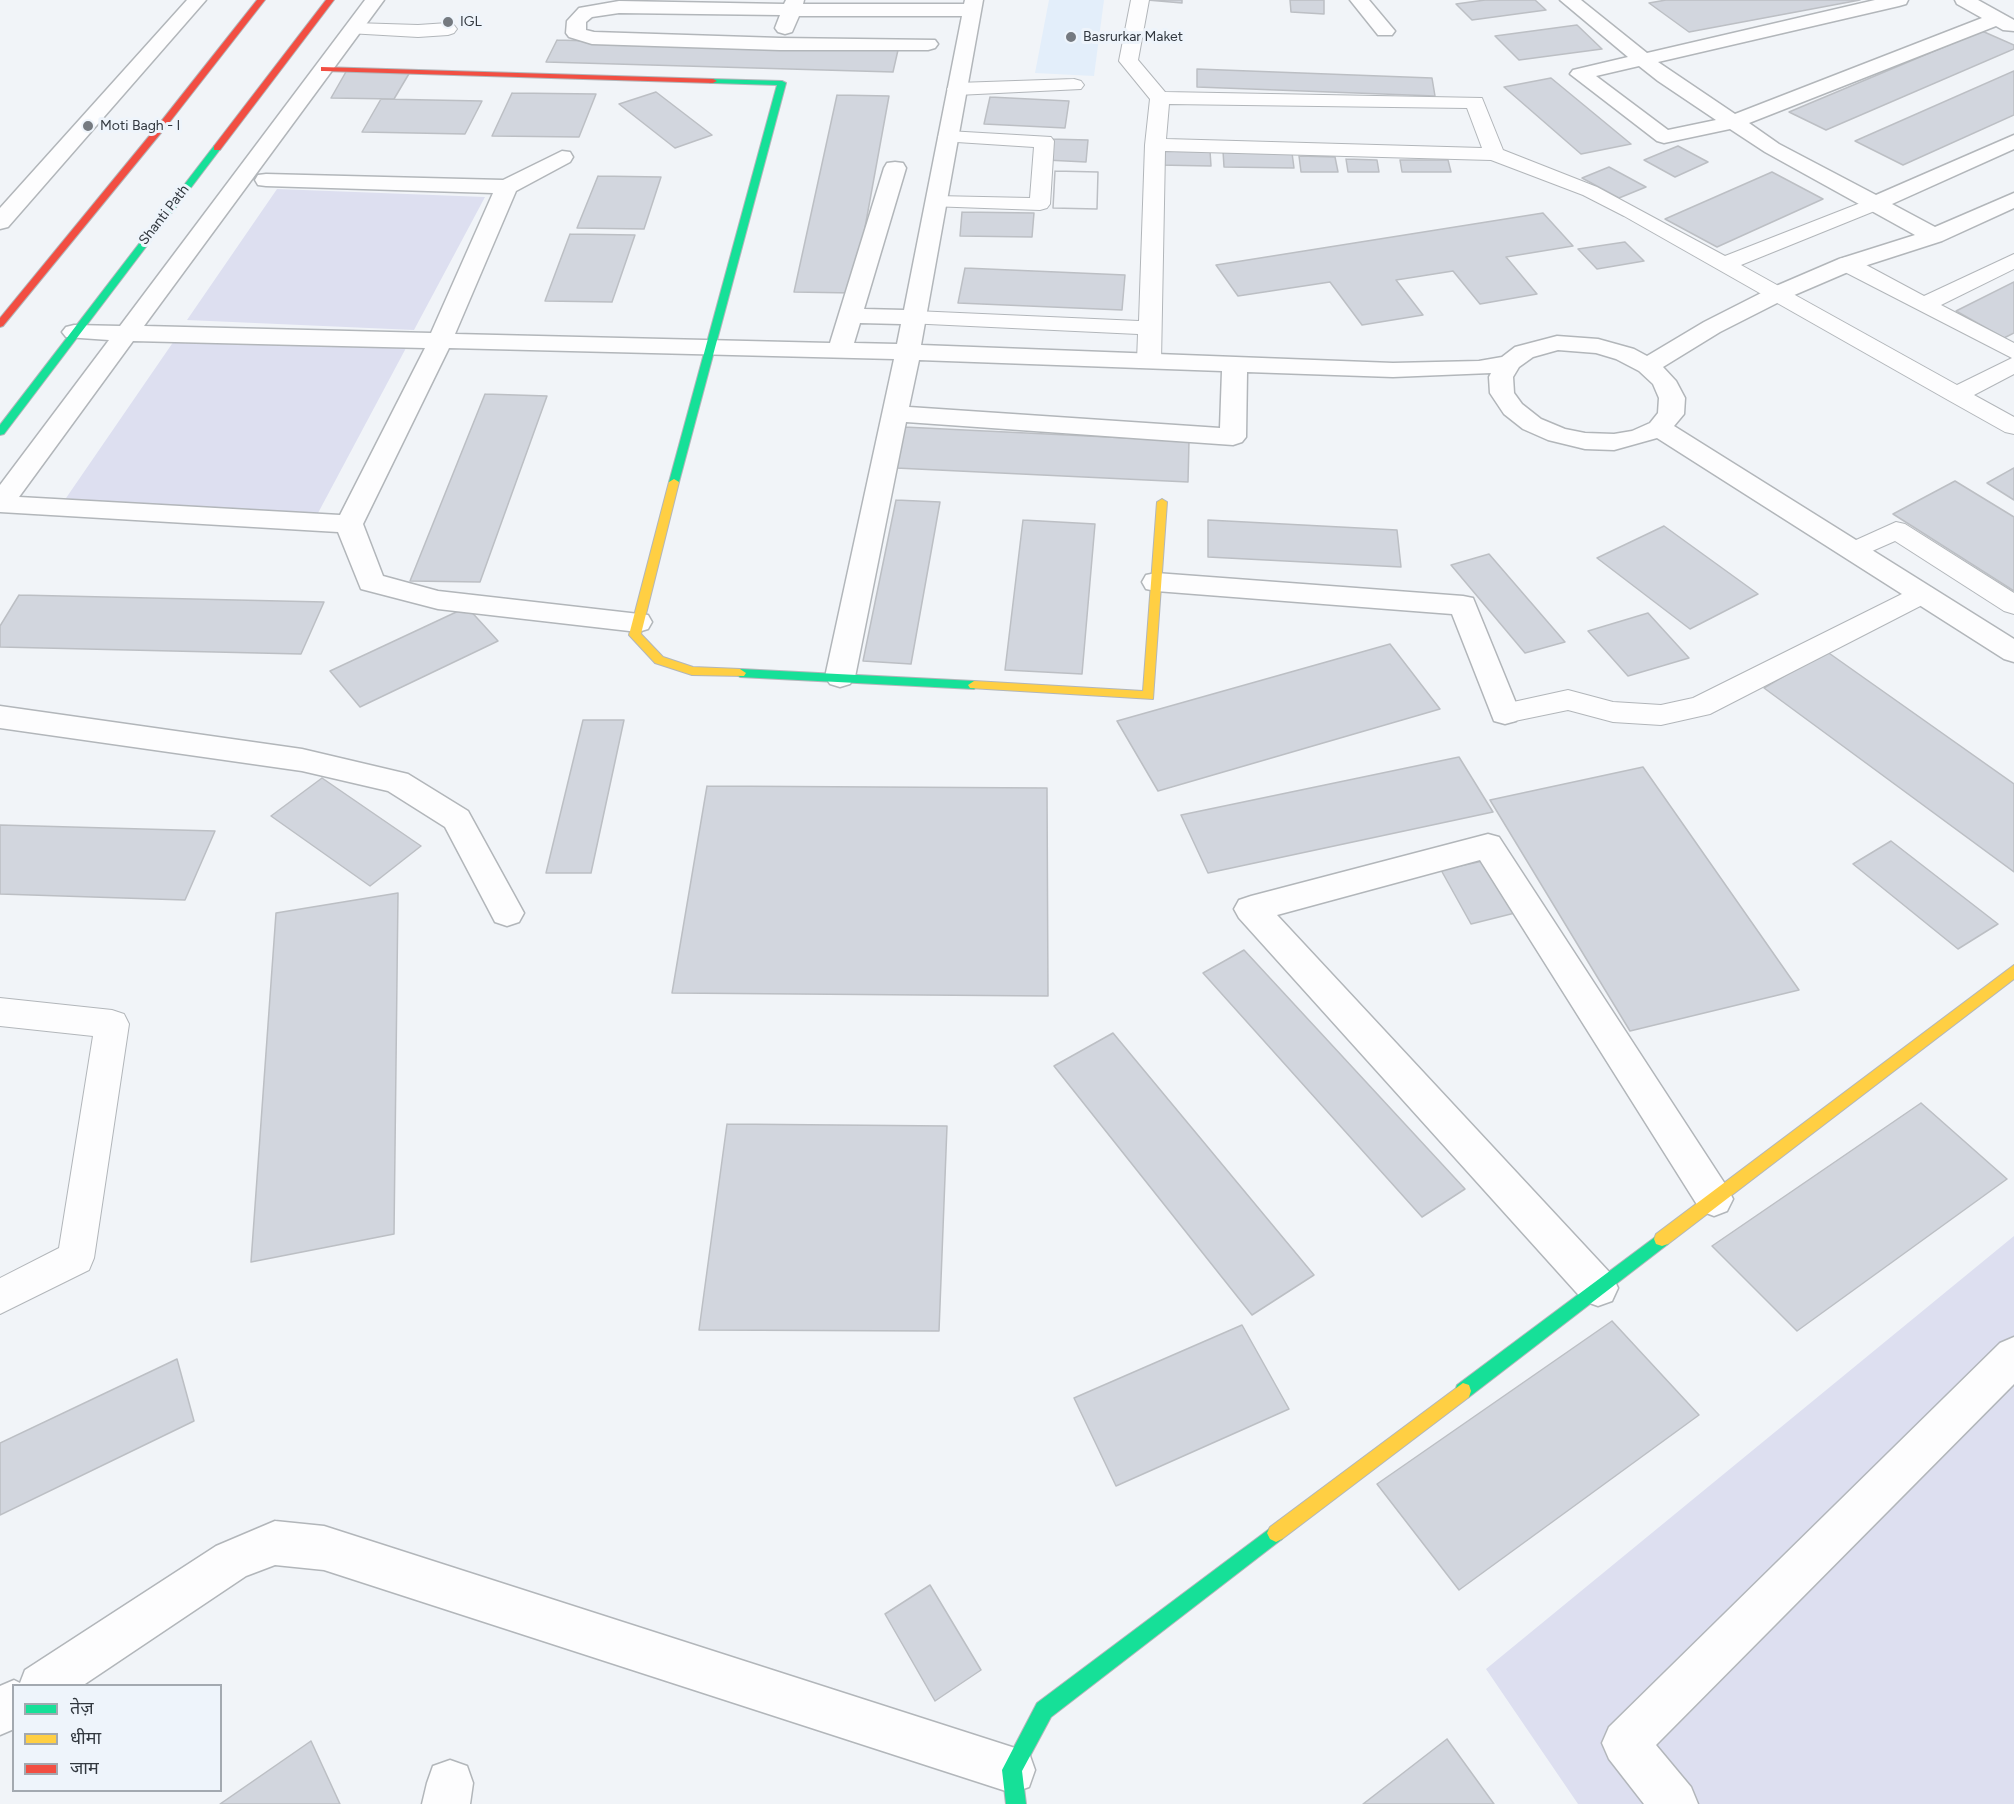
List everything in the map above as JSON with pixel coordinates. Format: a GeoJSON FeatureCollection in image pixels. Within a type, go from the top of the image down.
{"type":"FeatureCollection","features":[{"type":"Feature","properties":{"kind":"street"},"geometry":{"type":"LineString","coordinates":[[0,222],[197,0]]}},
{"type":"Feature","properties":{"kind":"street"},"geometry":{"type":"LineString","coordinates":[[2,318],[162,126],[261,0]]}},
{"type":"Feature","properties":{"kind":"street","name":"Shanti Path"},"geometry":{"type":"LineString","coordinates":[[0,432],[74,332],[330,0]]}},
{"type":"Feature","properties":{"kind":"street"},"geometry":{"type":"LineString","coordinates":[[0,503],[375,0]]}},
{"type":"Feature","properties":{"kind":"street"},"geometry":{"type":"LineString","coordinates":[[1359,0],[1385,30]]}},
{"type":"Feature","properties":{"kind":"street"},"geometry":{"type":"LineString","coordinates":[[1569,0],[1643,59],[1772,148],[1934,236]]}},
{"type":"Feature","properties":{"kind":"street"},"geometry":{"type":"LineString","coordinates":[[1899,0],[1580,74],[1664,137],[1734,122],[2006,24]]}},
{"type":"Feature","properties":{"kind":"street"},"geometry":{"type":"LineString","coordinates":[[1964,0],[2006,24]]}},
{"type":"Feature","properties":{"kind":"street"},"geometry":{"type":"LineString","coordinates":[[780,44],[793,5]]}},
{"type":"Feature","properties":{"kind":"street"},"geometry":{"type":"LineString","coordinates":[[566,6],[563,11],[586,12],[619,7],[973,5],[915,318],[840,677]]}},
{"type":"Feature","properties":{"kind":"street"},"geometry":{"type":"LineString","coordinates":[[586,12],[577,21],[576,33],[592,38],[780,44],[928,44]]}},
{"type":"Feature","properties":{"kind":"street"},"geometry":{"type":"LineString","coordinates":[[324,69],[783,83],[709,347],[635,635],[659,660],[692,671],[840,677],[1149,696],[1162,502]]}},
{"type":"Feature","properties":{"kind":"street"},"geometry":{"type":"LineString","coordinates":[[1875,204],[2014,141]]}},
{"type":"Feature","properties":{"kind":"street"},"geometry":{"type":"LineString","coordinates":[[266,180],[507,187],[562,158]]}},
{"type":"Feature","properties":{"kind":"street"},"geometry":{"type":"LineString","coordinates":[[840,350],[895,168]]}},
{"type":"Feature","properties":{"kind":"street"},"geometry":{"type":"LineString","coordinates":[[507,187],[440,341],[349,524],[371,582],[438,600],[638,622]]}},
{"type":"Feature","properties":{"kind":"street"},"geometry":{"type":"LineString","coordinates":[[1648,366],[1712,327],[1776,294],[1847,264],[1934,236],[2014,200]]}},
{"type":"Feature","properties":{"kind":"street"},"geometry":{"type":"LineString","coordinates":[[850,315],[915,318]]}},
{"type":"Feature","properties":{"kind":"street"},"geometry":{"type":"LineString","coordinates":[[74,332],[840,350],[1393,370],[1479,368],[1509,363]]}},
{"type":"Feature","properties":{"kind":"street"},"geometry":{"type":"LineString","coordinates":[[1557,343],[1598,346],[1625,354],[1648,366],[1664,381],[1672,398],[1671,414],[1659,428],[1639,437],[1614,442],[1585,441],[1557,435],[1532,424],[1513,409],[1502,393],[1501,377],[1509,363],[1524,352],[1557,343]]}},
{"type":"Feature","properties":{"kind":"street"},"geometry":{"type":"LineString","coordinates":[[896,414],[1233,437],[1234,364]]}},
{"type":"Feature","properties":{"kind":"street"},"geometry":{"type":"LineString","coordinates":[[1659,428],[2014,652]]}},
{"type":"Feature","properties":{"kind":"street"},"geometry":{"type":"LineString","coordinates":[[0,503],[349,524]]}},
{"type":"Feature","properties":{"kind":"street"},"geometry":{"type":"LineString","coordinates":[[1156,582],[1463,605],[1505,714]]}},
{"type":"Feature","properties":{"kind":"street"},"geometry":{"type":"LineString","coordinates":[[0,717],[302,760],[397,782],[457,819],[507,913]]}},
{"type":"Feature","properties":{"kind":"street"},"geometry":{"type":"LineString","coordinates":[[1598,1288],[1251,909],[1488,846],[1713,1199]]}},
{"type":"Feature","properties":{"kind":"street"},"geometry":{"type":"LineString","coordinates":[[44,1684],[231,1561],[275,1543],[324,1548],[1014,1787],[1044,1710],[2014,971]]}},
{"type":"Feature","properties":{"kind":"street"},"geometry":{"type":"LineString","coordinates":[[1674,1804],[1625,1743],[2014,1356]]}},
{"type":"Feature","properties":{"kind":"lane"},"geometry":{"type":"LineString","coordinates":[[1140,0],[1128,61],[1160,98],[1155,145],[1149,361]]}},
{"type":"Feature","properties":{"kind":"lane"},"geometry":{"type":"LineString","coordinates":[[354,29],[418,31],[448,29]]}},
{"type":"Feature","properties":{"kind":"lane"},"geometry":{"type":"LineString","coordinates":[[957,89],[1074,85]]}},
{"type":"Feature","properties":{"kind":"lane"},"geometry":{"type":"LineString","coordinates":[[1160,98],[1475,102],[1494,154]]}},
{"type":"Feature","properties":{"kind":"lane"},"geometry":{"type":"LineString","coordinates":[[936,202],[1040,204],[1044,141],[948,136]]}},
{"type":"Feature","properties":{"kind":"lane"},"geometry":{"type":"LineString","coordinates":[[1155,145],[1494,154],[1590,191],[2014,428]]}},
{"type":"Feature","properties":{"kind":"lane"},"geometry":{"type":"LineString","coordinates":[[1724,264],[1875,204]]}},
{"type":"Feature","properties":{"kind":"lane"},"geometry":{"type":"LineString","coordinates":[[1924,305],[2014,261]]}},
{"type":"Feature","properties":{"kind":"lane"},"geometry":{"type":"LineString","coordinates":[[1847,264],[2014,352]]}},
{"type":"Feature","properties":{"kind":"lane"},"geometry":{"type":"LineString","coordinates":[[915,318],[1150,328]]}},
{"type":"Feature","properties":{"kind":"lane"},"geometry":{"type":"LineString","coordinates":[[1956,395],[2014,365]]}},
{"type":"Feature","properties":{"kind":"lane"},"geometry":{"type":"LineString","coordinates":[[1854,551],[1896,530],[2014,605]]}},
{"type":"Feature","properties":{"kind":"lane"},"geometry":{"type":"LineString","coordinates":[[1505,714],[1568,700],[1613,712],[1662,715],[1700,707],[1923,594]]}},
{"type":"Feature","properties":{"kind":"lane"},"geometry":{"type":"LineString","coordinates":[[0,1012],[112,1024],[76,1258],[0,1297]]}},
{"type":"Feature","properties":{"kind":"shaded area","name":"Basrurkar Maket"},"geometry":{"type":"Polygon","coordinates":[[[1049,0],[1104,0],[1094,76],[1035,73],[1049,0]]]}},
{"type":"Feature","properties":{"kind":"shaded area"},"geometry":{"type":"Polygon","coordinates":[[[277,189],[485,197],[414,330],[187,320],[277,189]]]}},
{"type":"Feature","properties":{"kind":"shaded area"},"geometry":{"type":"Polygon","coordinates":[[[176,338],[406,348],[318,513],[64,501],[176,338]]]}},
{"type":"Feature","properties":{"kind":"shaded area"},"geometry":{"type":"Polygon","coordinates":[[[2014,1236],[2014,1804],[1578,1804],[1486,1669],[2014,1236]]]}},
{"type":"Feature","properties":{"kind":"building"},"geometry":{"type":"Polygon","coordinates":[[[1147,0],[1182,0],[1182,3],[1147,0]]]}},
{"type":"Feature","properties":{"kind":"building"},"geometry":{"type":"Polygon","coordinates":[[[1290,0],[1324,0],[1324,14],[1291,12],[1290,0]]]}},
{"type":"Feature","properties":{"kind":"building"},"geometry":{"type":"Polygon","coordinates":[[[1485,0],[1535,0],[1546,10],[1472,20],[1456,4],[1485,0]]]}},
{"type":"Feature","properties":{"kind":"building"},"geometry":{"type":"Polygon","coordinates":[[[1666,0],[1860,0],[1689,32],[1649,3],[1666,0]]]}},
{"type":"Feature","properties":{"kind":"building"},"geometry":{"type":"Polygon","coordinates":[[[1577,25],[1602,49],[1519,60],[1495,36],[1577,25]]]}},
{"type":"Feature","properties":{"kind":"building"},"geometry":{"type":"Polygon","coordinates":[[[1982,31],[2014,45],[2014,49],[1826,130],[1789,112],[1982,31]]]}},
{"type":"Feature","properties":{"kind":"building"},"geometry":{"type":"Polygon","coordinates":[[[557,40],[898,50],[893,72],[546,62],[557,40]]]}},
{"type":"Feature","properties":{"kind":"building"},"geometry":{"type":"Polygon","coordinates":[[[1197,69],[1432,78],[1435,96],[1197,87],[1197,69]]]}},
{"type":"Feature","properties":{"kind":"building"},"geometry":{"type":"Polygon","coordinates":[[[347,70],[410,72],[394,99],[331,98],[347,70]]]}},
{"type":"Feature","properties":{"kind":"building"},"geometry":{"type":"Polygon","coordinates":[[[2014,71],[2014,115],[1903,165],[1855,141],[2014,71]]]}},
{"type":"Feature","properties":{"kind":"building"},"geometry":{"type":"Polygon","coordinates":[[[1551,78],[1631,144],[1581,154],[1504,87],[1551,78]]]}},
{"type":"Feature","properties":{"kind":"building"},"geometry":{"type":"Polygon","coordinates":[[[656,92],[712,135],[675,148],[619,104],[656,92]]]}},
{"type":"Feature","properties":{"kind":"building"},"geometry":{"type":"Polygon","coordinates":[[[512,93],[596,94],[579,137],[492,136],[512,93]]]}},
{"type":"Feature","properties":{"kind":"building"},"geometry":{"type":"Polygon","coordinates":[[[837,95],[889,96],[853,293],[794,292],[837,95]]]}},
{"type":"Feature","properties":{"kind":"building"},"geometry":{"type":"Polygon","coordinates":[[[990,97],[1069,101],[1065,128],[984,124],[990,97]]]}},
{"type":"Feature","properties":{"kind":"building"},"geometry":{"type":"Polygon","coordinates":[[[381,99],[482,101],[465,134],[362,132],[381,99]]]}},
{"type":"Feature","properties":{"kind":"building"},"geometry":{"type":"Polygon","coordinates":[[[1049,139],[1088,140],[1086,162],[1046,160],[1049,139]]]}},
{"type":"Feature","properties":{"kind":"building"},"geometry":{"type":"Polygon","coordinates":[[[1678,146],[1708,162],[1675,177],[1644,160],[1678,146]]]}},
{"type":"Feature","properties":{"kind":"building"},"geometry":{"type":"Polygon","coordinates":[[[1158,149],[1210,151],[1211,166],[1158,165],[1158,149]]]}},
{"type":"Feature","properties":{"kind":"building"},"geometry":{"type":"Polygon","coordinates":[[[1223,151],[1292,153],[1294,168],[1224,167],[1223,151]]]}},
{"type":"Feature","properties":{"kind":"building"},"geometry":{"type":"Polygon","coordinates":[[[1299,156],[1335,157],[1338,172],[1301,172],[1299,156]]]}},
{"type":"Feature","properties":{"kind":"building"},"geometry":{"type":"Polygon","coordinates":[[[1346,159],[1377,160],[1379,172],[1348,172],[1346,159]]]}},
{"type":"Feature","properties":{"kind":"building"},"geometry":{"type":"Polygon","coordinates":[[[1400,160],[1448,160],[1451,172],[1402,172],[1400,160]]]}},
{"type":"Feature","properties":{"kind":"building"},"geometry":{"type":"Polygon","coordinates":[[[1609,167],[1646,187],[1619,198],[1582,178],[1609,167]]]}},
{"type":"Feature","properties":{"kind":"building"},"geometry":{"type":"Polygon","coordinates":[[[1055,171],[1098,172],[1097,209],[1053,208],[1055,171]]]}},
{"type":"Feature","properties":{"kind":"building"},"geometry":{"type":"Polygon","coordinates":[[[1055,171],[1098,172],[1097,209],[1053,208],[1055,171]]]}},
{"type":"Feature","properties":{"kind":"building"},"geometry":{"type":"Polygon","coordinates":[[[1772,172],[1823,199],[1717,247],[1665,219],[1772,172]]]}},
{"type":"Feature","properties":{"kind":"building"},"geometry":{"type":"Polygon","coordinates":[[[598,176],[661,177],[644,229],[577,228],[598,176]]]}},
{"type":"Feature","properties":{"kind":"building"},"geometry":{"type":"Polygon","coordinates":[[[962,212],[1034,213],[1032,237],[960,236],[962,212]]]}},
{"type":"Feature","properties":{"kind":"building"},"geometry":{"type":"Polygon","coordinates":[[[1543,213],[1573,246],[1506,257],[1537,294],[1480,304],[1453,271],[1396,280],[1423,315],[1362,325],[1330,282],[1238,296],[1216,265],[1543,213]]]}},
{"type":"Feature","properties":{"kind":"building"},"geometry":{"type":"Polygon","coordinates":[[[570,234],[635,235],[612,302],[545,301],[570,234]]]}},
{"type":"Feature","properties":{"kind":"building"},"geometry":{"type":"Polygon","coordinates":[[[1625,242],[1644,261],[1597,269],[1578,249],[1625,242]]]}},
{"type":"Feature","properties":{"kind":"building"},"geometry":{"type":"Polygon","coordinates":[[[965,268],[1125,275],[1122,310],[958,303],[965,268]]]}},
{"type":"Feature","properties":{"kind":"building"},"geometry":{"type":"Polygon","coordinates":[[[2014,282],[2014,333],[2004,338],[1956,311],[2014,282]]]}},
{"type":"Feature","properties":{"kind":"building"},"geometry":{"type":"Polygon","coordinates":[[[485,394],[547,396],[480,582],[410,581],[485,394]]]}},
{"type":"Feature","properties":{"kind":"building"},"geometry":{"type":"Polygon","coordinates":[[[904,427],[1189,441],[1188,482],[896,468],[904,427]]]}},
{"type":"Feature","properties":{"kind":"building"},"geometry":{"type":"Polygon","coordinates":[[[2014,468],[2014,500],[1987,483],[2014,468]]]}},
{"type":"Feature","properties":{"kind":"building"},"geometry":{"type":"Polygon","coordinates":[[[1955,481],[2014,517],[2014,591],[1893,514],[1955,481]]]}},
{"type":"Feature","properties":{"kind":"building"},"geometry":{"type":"Polygon","coordinates":[[[896,500],[940,502],[911,664],[863,661],[896,500]]]}},
{"type":"Feature","properties":{"kind":"building"},"geometry":{"type":"Polygon","coordinates":[[[1023,520],[1095,524],[1082,674],[1005,670],[1023,520]]]}},
{"type":"Feature","properties":{"kind":"building"},"geometry":{"type":"Polygon","coordinates":[[[1208,520],[1397,530],[1401,567],[1208,557],[1208,520]]]}},
{"type":"Feature","properties":{"kind":"building"},"geometry":{"type":"Polygon","coordinates":[[[1664,526],[1758,594],[1690,629],[1597,558],[1664,526]]]}},
{"type":"Feature","properties":{"kind":"building"},"geometry":{"type":"Polygon","coordinates":[[[1489,554],[1565,642],[1525,653],[1451,565],[1489,554]]]}},
{"type":"Feature","properties":{"kind":"building"},"geometry":{"type":"Polygon","coordinates":[[[19,595],[324,602],[301,654],[0,647],[0,626],[19,595]]]}},
{"type":"Feature","properties":{"kind":"building"},"geometry":{"type":"Polygon","coordinates":[[[467,607],[498,641],[360,707],[330,671],[467,607]]]}},
{"type":"Feature","properties":{"kind":"building"},"geometry":{"type":"Polygon","coordinates":[[[1648,613],[1689,658],[1628,676],[1588,631],[1648,613]]]}},
{"type":"Feature","properties":{"kind":"building"},"geometry":{"type":"Polygon","coordinates":[[[1390,644],[1440,709],[1158,791],[1117,721],[1390,644]]]}},
{"type":"Feature","properties":{"kind":"building"},"geometry":{"type":"Polygon","coordinates":[[[1826,651],[2014,784],[2014,872],[1764,688],[1826,651]]]}},
{"type":"Feature","properties":{"kind":"building"},"geometry":{"type":"Polygon","coordinates":[[[583,720],[624,720],[591,873],[546,873],[583,720]]]}},
{"type":"Feature","properties":{"kind":"building"},"geometry":{"type":"Polygon","coordinates":[[[1459,757],[1493,812],[1208,873],[1181,815],[1459,757]]]}},
{"type":"Feature","properties":{"kind":"building"},"geometry":{"type":"Polygon","coordinates":[[[1643,767],[1799,990],[1630,1031],[1490,800],[1643,767]]]}},
{"type":"Feature","properties":{"kind":"building"},"geometry":{"type":"Polygon","coordinates":[[[322,778],[421,846],[370,886],[271,816],[322,778]]]}},
{"type":"Feature","properties":{"kind":"building"},"geometry":{"type":"Polygon","coordinates":[[[707,786],[1047,788],[1048,996],[672,993],[707,786]]]}},
{"type":"Feature","properties":{"kind":"building"},"geometry":{"type":"Polygon","coordinates":[[[0,825],[215,831],[185,900],[0,894],[0,825]]]}},
{"type":"Feature","properties":{"kind":"building"},"geometry":{"type":"Polygon","coordinates":[[[1891,841],[1998,924],[1958,949],[1853,864],[1891,841]]]}},
{"type":"Feature","properties":{"kind":"building"},"geometry":{"type":"Polygon","coordinates":[[[1483,861],[1515,913],[1471,924],[1441,870],[1483,861]]]}},
{"type":"Feature","properties":{"kind":"building"},"geometry":{"type":"Polygon","coordinates":[[[398,893],[394,1234],[251,1262],[276,913],[398,893]]]}},
{"type":"Feature","properties":{"kind":"building"},"geometry":{"type":"Polygon","coordinates":[[[1244,950],[1465,1189],[1422,1217],[1203,973],[1244,950]]]}},
{"type":"Feature","properties":{"kind":"building"},"geometry":{"type":"Polygon","coordinates":[[[1113,1033],[1314,1275],[1252,1315],[1054,1066],[1113,1033]]]}},
{"type":"Feature","properties":{"kind":"building"},"geometry":{"type":"Polygon","coordinates":[[[1921,1103],[2007,1179],[1797,1331],[1712,1246],[1921,1103]]]}},
{"type":"Feature","properties":{"kind":"building"},"geometry":{"type":"Polygon","coordinates":[[[727,1124],[947,1126],[939,1331],[699,1330],[727,1124]]]}},
{"type":"Feature","properties":{"kind":"building"},"geometry":{"type":"Polygon","coordinates":[[[1612,1321],[1699,1415],[1459,1590],[1377,1484],[1612,1321]]]}},
{"type":"Feature","properties":{"kind":"building"},"geometry":{"type":"Polygon","coordinates":[[[1242,1325],[1289,1409],[1116,1486],[1074,1398],[1242,1325]]]}},
{"type":"Feature","properties":{"kind":"building"},"geometry":{"type":"Polygon","coordinates":[[[177,1359],[194,1421],[0,1515],[0,1443],[177,1359]]]}},
{"type":"Feature","properties":{"kind":"building"},"geometry":{"type":"Polygon","coordinates":[[[930,1585],[981,1670],[935,1701],[885,1614],[930,1585]]]}},
{"type":"Feature","properties":{"kind":"building"},"geometry":{"type":"Polygon","coordinates":[[[1447,1739],[1494,1804],[1363,1804],[1447,1739]]]}},
{"type":"Feature","properties":{"kind":"building"},"geometry":{"type":"Polygon","coordinates":[[[311,1741],[340,1804],[220,1804],[311,1741]]]}},
{"type":"Feature","properties":{"kind":"traffic: fast"},"geometry":{"type":"LineString","coordinates":[[674,482],[782,83],[713,81]]}},
{"type":"Feature","properties":{"kind":"traffic: fast"},"geometry":{"type":"LineString","coordinates":[[0,432],[217,148]]}},
{"type":"Feature","properties":{"kind":"traffic: fast"},"geometry":{"type":"LineString","coordinates":[[740,673],[974,685]]}},
{"type":"Feature","properties":{"kind":"traffic: fast"},"geometry":{"type":"LineString","coordinates":[[1463,1391],[1662,1239]]}},
{"type":"Feature","properties":{"kind":"traffic: fast"},"geometry":{"type":"LineString","coordinates":[[1016,1804],[1012,1770],[1044,1710],[1276,1533]]}},
{"type":"Feature","properties":{"kind":"traffic: slow"},"geometry":{"type":"LineString","coordinates":[[674,482],[635,635],[659,660],[692,671],[740,673]]}},
{"type":"Feature","properties":{"kind":"traffic: slow"},"geometry":{"type":"LineString","coordinates":[[974,685],[1149,696],[1162,502]]}},
{"type":"Feature","properties":{"kind":"traffic: slow"},"geometry":{"type":"LineString","coordinates":[[1662,1239],[2014,971]]}},
{"type":"Feature","properties":{"kind":"traffic: slow"},"geometry":{"type":"LineString","coordinates":[[1276,1533],[1463,1391]]}},
{"type":"Feature","properties":{"kind":"traffic: jam"},"geometry":{"type":"LineString","coordinates":[[0,324],[162,126],[261,0]]}},
{"type":"Feature","properties":{"kind":"traffic: jam"},"geometry":{"type":"LineString","coordinates":[[217,148],[330,0]]}},
{"type":"Feature","properties":{"kind":"traffic: jam"},"geometry":{"type":"LineString","coordinates":[[324,69],[713,81]]}},
{"type":"Feature","properties":{"kind":"place","name":"IGL"},"geometry":{"type":"Point","coordinates":[448,22]}},
{"type":"Feature","properties":{"kind":"place","name":"Basrurkar Maket"},"geometry":{"type":"Point","coordinates":[1071,37]}},
{"type":"Feature","properties":{"kind":"place","name":"Moti Bagh - I"},"geometry":{"type":"Point","coordinates":[88,126]}}]}
